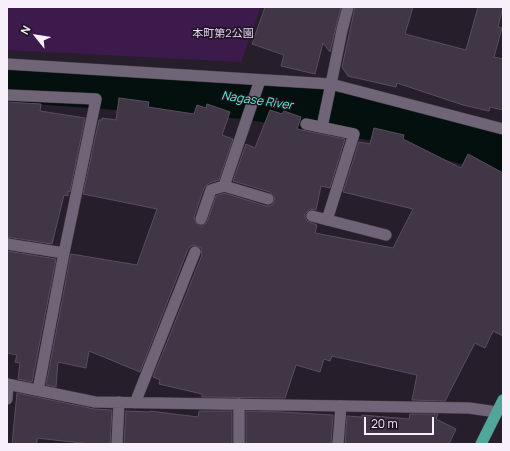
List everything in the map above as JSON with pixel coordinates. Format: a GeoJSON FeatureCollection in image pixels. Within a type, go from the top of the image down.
{"type":"FeatureCollection","features":[{"type":"Feature","properties":{"kind":"main road"},"geometry":{"type":"LineString","coordinates":[[481,444],[503,400]]}},
{"type":"Feature","properties":{"kind":"street"},"geometry":{"type":"LineString","coordinates":[[322,127],[348,7]]}},
{"type":"Feature","properties":{"kind":"street"},"geometry":{"type":"LineString","coordinates":[[7,64],[259,84],[330,87],[503,129]]}},
{"type":"Feature","properties":{"kind":"street"},"geometry":{"type":"LineString","coordinates":[[224,186],[259,84]]}},
{"type":"Feature","properties":{"kind":"street"},"geometry":{"type":"LineString","coordinates":[[7,95],[96,99],[38,390]]}},
{"type":"Feature","properties":{"kind":"street"},"geometry":{"type":"LineString","coordinates":[[306,124],[354,134],[327,220]]}},
{"type":"Feature","properties":{"kind":"street"},"geometry":{"type":"LineString","coordinates":[[201,219],[211,190],[224,186],[268,199]]}},
{"type":"Feature","properties":{"kind":"street"},"geometry":{"type":"LineString","coordinates":[[312,216],[386,235]]}},
{"type":"Feature","properties":{"kind":"street"},"geometry":{"type":"LineString","coordinates":[[7,244],[64,254]]}},
{"type":"Feature","properties":{"kind":"street"},"geometry":{"type":"LineString","coordinates":[[135,403],[195,252]]}},
{"type":"Feature","properties":{"kind":"street"},"geometry":{"type":"LineString","coordinates":[[7,398],[7,384],[96,402],[469,408],[497,412]]}},
{"type":"Feature","properties":{"kind":"street"},"geometry":{"type":"LineString","coordinates":[[117,444],[119,402]]}},
{"type":"Feature","properties":{"kind":"street"},"geometry":{"type":"LineString","coordinates":[[239,404],[239,444]]}},
{"type":"Feature","properties":{"kind":"street"},"geometry":{"type":"LineString","coordinates":[[338,444],[341,406]]}},
{"type":"Feature","properties":{"kind":"green space","name":"本町第2公園"},"geometry":{"type":"Polygon","coordinates":[[[7,7],[261,7],[241,62],[7,50],[7,7]]]}},
{"type":"Feature","properties":{"kind":"building"},"geometry":{"type":"Polygon","coordinates":[[[265,7],[341,7],[330,52],[323,43],[315,74],[281,66],[284,55],[252,44],[265,7]]]}},
{"type":"Feature","properties":{"kind":"building"},"geometry":{"type":"Polygon","coordinates":[[[355,7],[413,7],[405,34],[466,50],[478,7],[503,7],[498,27],[502,28],[494,57],[503,59],[503,110],[490,107],[489,111],[463,105],[397,83],[396,87],[348,76],[342,67],[355,7]]]}},
{"type":"Feature","properties":{"kind":"building"},"geometry":{"type":"Polygon","coordinates":[[[119,98],[149,102],[148,107],[194,114],[197,105],[206,108],[207,104],[230,112],[222,135],[233,139],[219,180],[209,183],[204,188],[194,217],[199,226],[203,226],[207,222],[216,196],[224,193],[266,206],[273,204],[275,198],[270,192],[233,181],[246,144],[255,148],[270,110],[282,114],[284,111],[301,117],[297,129],[345,139],[330,188],[321,186],[316,210],[310,209],[305,214],[307,221],[317,225],[315,233],[393,248],[413,209],[343,192],[359,142],[370,144],[374,128],[404,135],[403,139],[461,168],[468,154],[503,173],[503,336],[493,331],[485,348],[475,343],[445,401],[412,400],[417,375],[332,356],[330,361],[324,359],[320,372],[296,365],[285,398],[202,397],[202,394],[159,384],[160,380],[153,377],[202,255],[201,248],[194,245],[188,249],[140,372],[89,351],[86,368],[58,362],[56,387],[46,385],[71,254],[137,265],[157,209],[83,194],[99,120],[102,120],[102,118],[116,120],[119,98]]]}},
{"type":"Feature","properties":{"kind":"building"},"geometry":{"type":"Polygon","coordinates":[[[7,102],[41,104],[40,111],[85,118],[70,192],[68,191],[68,196],[64,195],[52,244],[7,237],[7,102]]]}},
{"type":"Feature","properties":{"kind":"building"},"geometry":{"type":"Polygon","coordinates":[[[7,251],[56,259],[32,382],[18,379],[20,363],[15,362],[17,355],[7,353],[7,251]]]}},
{"type":"Feature","properties":{"kind":"building"},"geometry":{"type":"Polygon","coordinates":[[[17,393],[94,409],[112,410],[110,444],[90,444],[37,438],[37,444],[12,444],[17,393]]]}},
{"type":"Feature","properties":{"kind":"building"},"geometry":{"type":"Polygon","coordinates":[[[126,411],[150,411],[198,417],[199,411],[232,411],[232,444],[124,444],[126,411]]]}},
{"type":"Feature","properties":{"kind":"building"},"geometry":{"type":"Polygon","coordinates":[[[246,411],[333,415],[331,444],[246,444],[246,411]]]}},
{"type":"Feature","properties":{"kind":"building"},"geometry":{"type":"Polygon","coordinates":[[[410,414],[438,414],[436,419],[456,429],[449,444],[345,444],[347,416],[362,417],[362,415],[409,419],[410,414]]]}},
{"type":"Feature","properties":{"kind":"waterway","name":"Nagase River"},"geometry":{"type":"LineString","coordinates":[[7,81],[245,98],[370,119],[503,153]]}}]}
